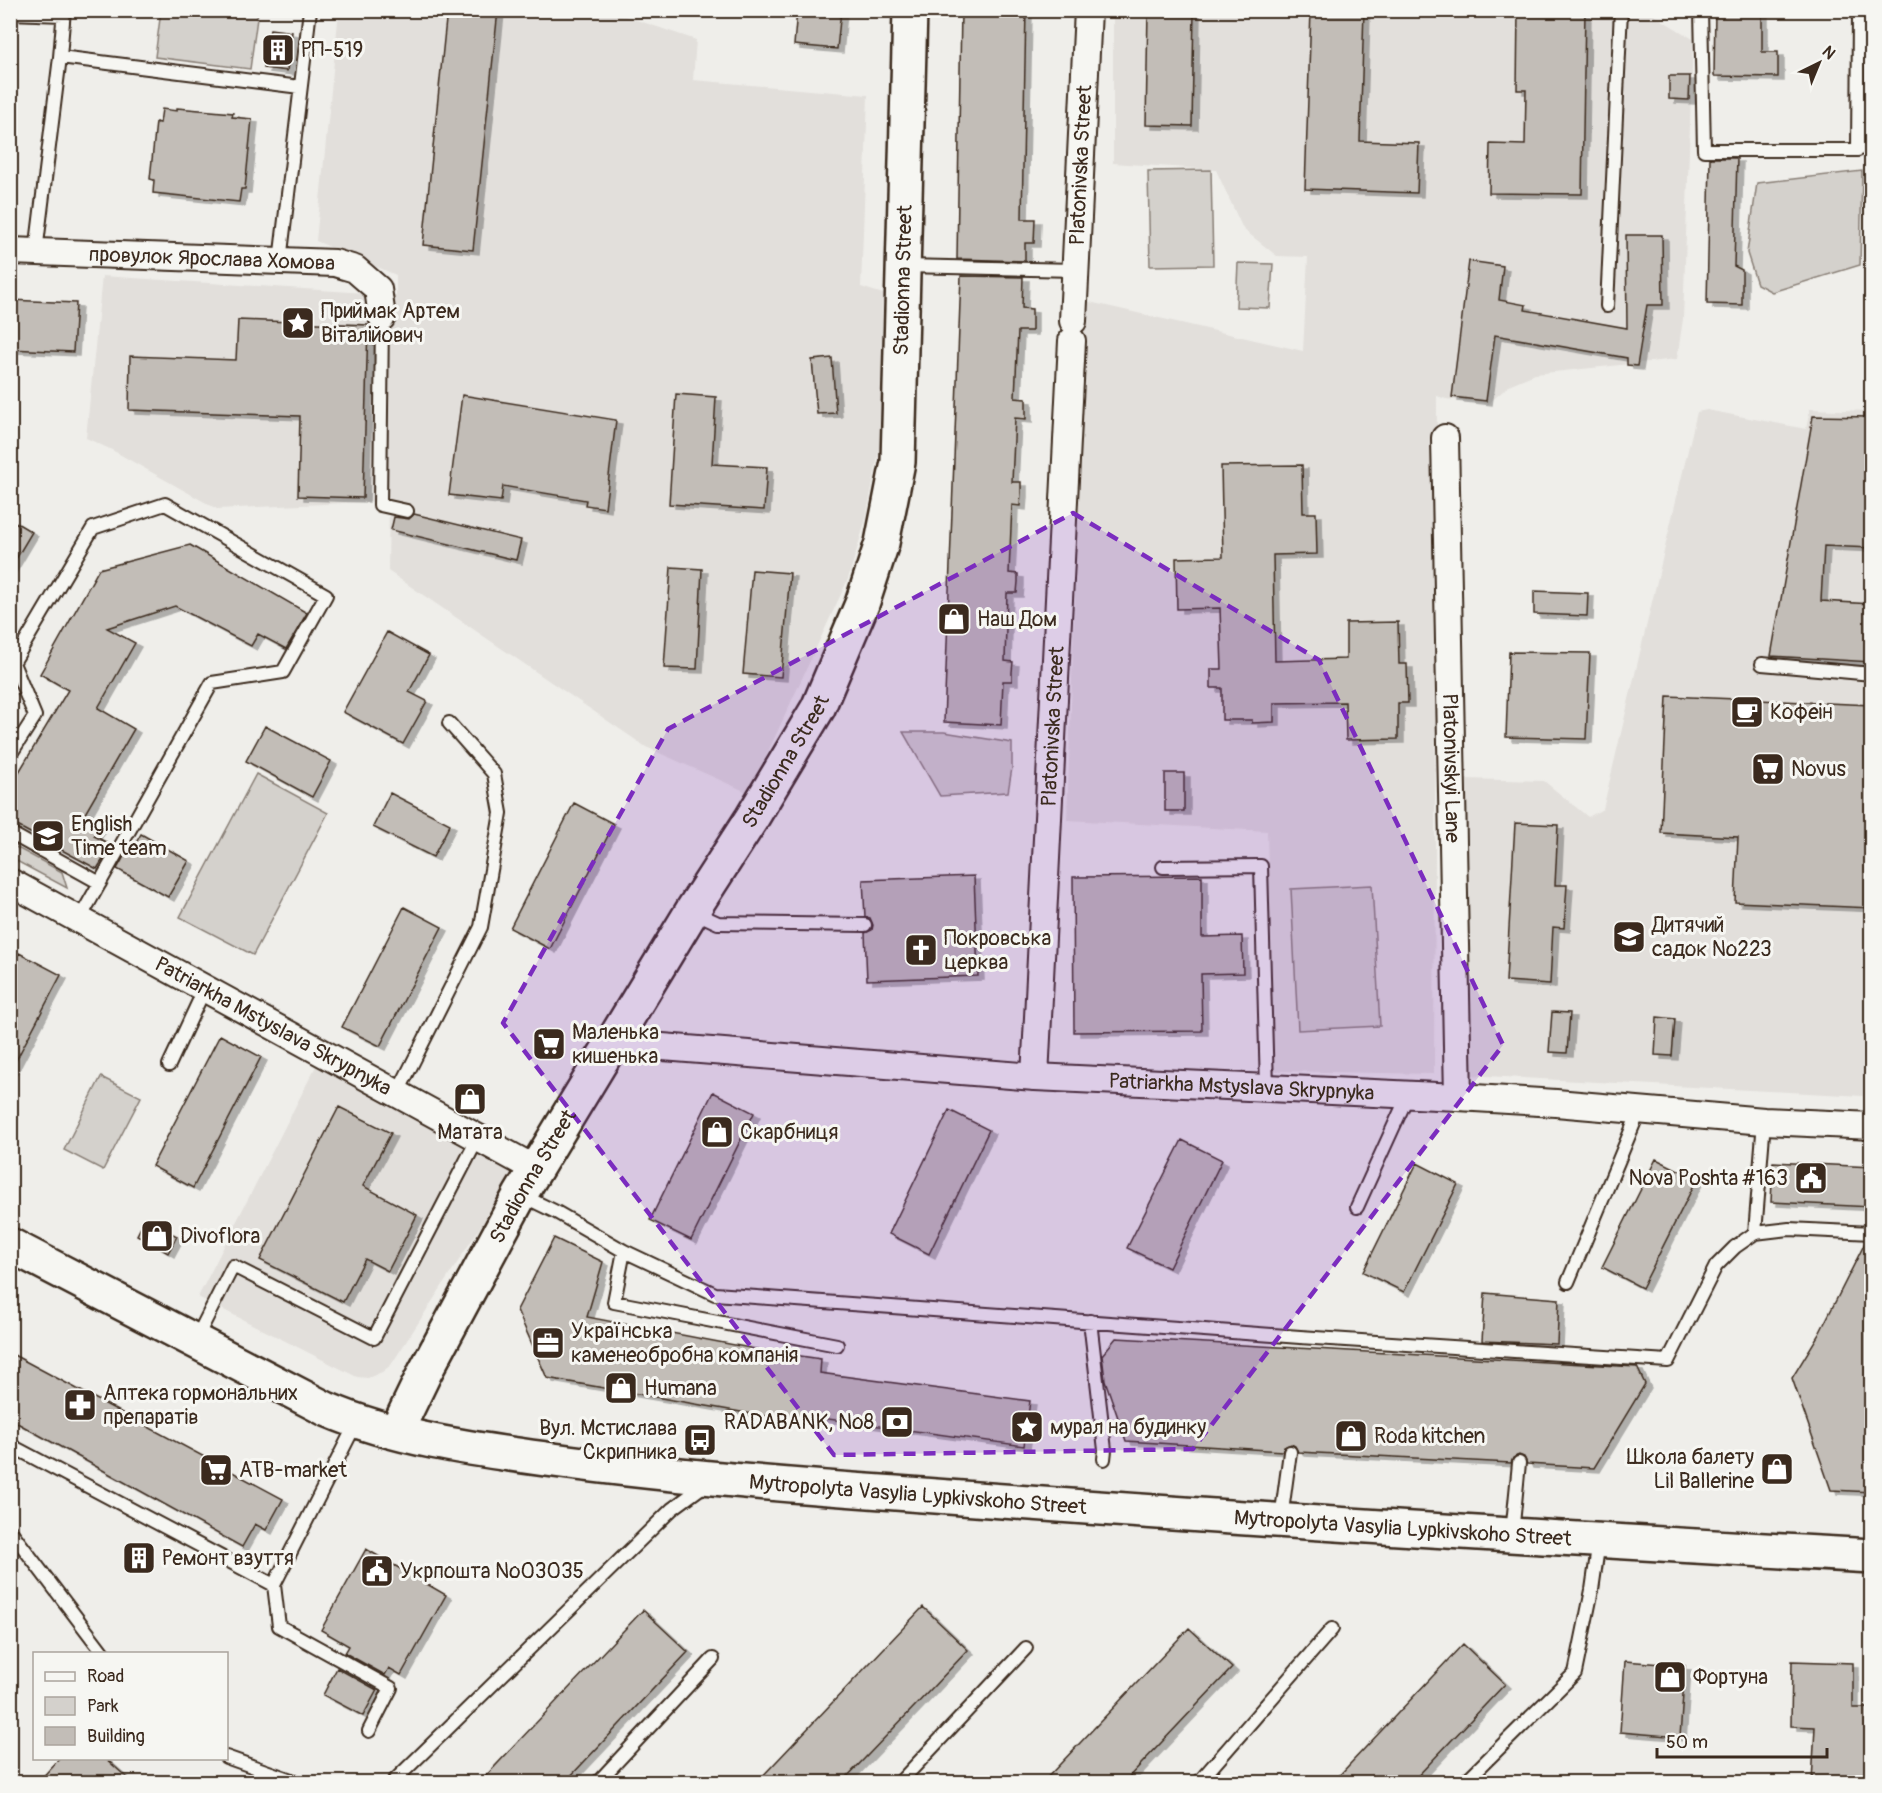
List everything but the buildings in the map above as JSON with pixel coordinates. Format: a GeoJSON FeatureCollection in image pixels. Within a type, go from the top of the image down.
{"type":"FeatureCollection","features":[{"type":"Feature","properties":{"kind":"main road","name":"Stadionna Street"},"geometry":{"type":"LineString","coordinates":[[396,1432],[425,1372],[527,1182],[818,708],[853,630],[882,543],[898,462],[910,10]]}},
{"type":"Feature","properties":{"kind":"main road","name":"Mytropolyta Vasylia Lypkivskoho Street"},"geometry":{"type":"LineString","coordinates":[[10,1245],[326,1409],[357,1422],[477,1449],[712,1480],[1511,1536],[1872,1556]]}},
{"type":"Feature","properties":{"kind":"street","name":"Platonivska Street"},"geometry":{"type":"LineString","coordinates":[[1035,1077],[1088,10]]}},
{"type":"Feature","properties":{"kind":"street","name":"провулок Ярослава Хомова"},"geometry":{"type":"LineString","coordinates":[[10,251],[335,263],[355,270],[378,289],[382,317]]}},
{"type":"Feature","properties":{"kind":"street","name":"Platonivskyi Lane"},"geometry":{"type":"LineString","coordinates":[[1446,438],[1458,1097]]}},
{"type":"Feature","properties":{"kind":"street","name":"Patriarkha Mstyslava Skrypnyka"},"geometry":{"type":"LineString","coordinates":[[12,887],[79,920],[478,1138],[527,1182]]}},
{"type":"Feature","properties":{"kind":"street","name":"Patriarkha Mstyslava Skrypnyka"},"geometry":{"type":"LineString","coordinates":[[613,1043],[1035,1077],[1458,1097],[1764,1121],[1872,1126]]}},
{"type":"Feature","properties":{"kind":"lane"},"geometry":{"type":"LineString","coordinates":[[280,261],[310,10]]}},
{"type":"Feature","properties":{"kind":"lane"},"geometry":{"type":"LineString","coordinates":[[1607,306],[1621,10]]}},
{"type":"Feature","properties":{"kind":"lane"},"geometry":{"type":"LineString","coordinates":[[1701,10],[1704,150],[1858,150],[1859,14],[1855,10]]}},
{"type":"Feature","properties":{"kind":"lane"},"geometry":{"type":"LineString","coordinates":[[10,13],[64,13],[36,252]]}},
{"type":"Feature","properties":{"kind":"lane"},"geometry":{"type":"LineString","coordinates":[[60,57],[300,87]]}},
{"type":"Feature","properties":{"kind":"lane"},"geometry":{"type":"LineString","coordinates":[[904,266],[1075,270]]}},
{"type":"Feature","properties":{"kind":"lane"},"geometry":{"type":"LineString","coordinates":[[382,317],[380,505],[407,511]]}},
{"type":"Feature","properties":{"kind":"lane"},"geometry":{"type":"LineString","coordinates":[[10,755],[35,716],[14,663],[93,528],[165,504],[326,595],[283,672],[212,683],[79,920]]}},
{"type":"Feature","properties":{"kind":"lane"},"geometry":{"type":"LineString","coordinates":[[1762,664],[1872,674]]}},
{"type":"Feature","properties":{"kind":"lane"},"geometry":{"type":"LineString","coordinates":[[397,1094],[481,927],[501,813],[494,774],[449,723]]}},
{"type":"Feature","properties":{"kind":"lane"},"geometry":{"type":"LineString","coordinates":[[10,833],[100,883]]}},
{"type":"Feature","properties":{"kind":"lane"},"geometry":{"type":"LineString","coordinates":[[1163,867],[1261,866],[1267,1088]]}},
{"type":"Feature","properties":{"kind":"lane"},"geometry":{"type":"LineString","coordinates":[[692,911],[718,923],[865,925]]}},
{"type":"Feature","properties":{"kind":"lane"},"geometry":{"type":"LineString","coordinates":[[169,1065],[205,988]]}},
{"type":"Feature","properties":{"kind":"lane"},"geometry":{"type":"LineString","coordinates":[[1357,1207],[1408,1095]]}},
{"type":"Feature","properties":{"kind":"lane"},"geometry":{"type":"LineString","coordinates":[[1568,1282],[1640,1110]]}},
{"type":"Feature","properties":{"kind":"lane"},"geometry":{"type":"LineString","coordinates":[[1755,1233],[1764,1121]]}},
{"type":"Feature","properties":{"kind":"lane"},"geometry":{"type":"LineString","coordinates":[[196,1340],[233,1266],[374,1338],[478,1138]]}},
{"type":"Feature","properties":{"kind":"lane"},"geometry":{"type":"LineString","coordinates":[[527,1182],[556,1212],[624,1251],[715,1294],[1090,1321],[1300,1343],[1530,1356],[1668,1360],[1716,1266],[1735,1247],[1755,1233],[1789,1229],[1872,1233]]}},
{"type":"Feature","properties":{"kind":"lane"},"geometry":{"type":"LineString","coordinates":[[624,1251],[614,1302],[837,1346]]}},
{"type":"Feature","properties":{"kind":"lane"},"geometry":{"type":"LineString","coordinates":[[1090,1321],[1105,1450],[1104,1459]]}},
{"type":"Feature","properties":{"kind":"lane"},"geometry":{"type":"LineString","coordinates":[[357,1422],[274,1585],[279,1626],[391,1688],[369,1731]]}},
{"type":"Feature","properties":{"kind":"lane"},"geometry":{"type":"LineString","coordinates":[[10,1445],[274,1585]]}},
{"type":"Feature","properties":{"kind":"lane"},"geometry":{"type":"LineString","coordinates":[[1281,1520],[1290,1452]]}},
{"type":"Feature","properties":{"kind":"lane"},"geometry":{"type":"LineString","coordinates":[[1511,1536],[1520,1463]]}},
{"type":"Feature","properties":{"kind":"lane"},"geometry":{"type":"LineString","coordinates":[[393,1782],[672,1509],[712,1480]]}},
{"type":"Feature","properties":{"kind":"lane"},"geometry":{"type":"LineString","coordinates":[[10,1530],[103,1652]]}},
{"type":"Feature","properties":{"kind":"lane"},"geometry":{"type":"LineString","coordinates":[[1465,1782],[1575,1673],[1592,1590],[1599,1541]]}},
{"type":"Feature","properties":{"kind":"lane"},"geometry":{"type":"LineString","coordinates":[[1199,1782],[1332,1629]]}},
{"type":"Feature","properties":{"kind":"lane"},"geometry":{"type":"LineString","coordinates":[[900,1782],[1026,1648]]}},
{"type":"Feature","properties":{"kind":"lane"},"geometry":{"type":"LineString","coordinates":[[598,1782],[713,1659]]}},
{"type":"Feature","properties":{"kind":"lane"},"geometry":{"type":"LineString","coordinates":[[228,1759],[297,1782]]}},
{"type":"Feature","properties":{"kind":"highlighted area"},"geometry":{"type":"Polygon","coordinates":[[[1073,513],[1319,660],[1503,1045],[1193,1449],[834,1455],[503,1023],[668,729],[1073,513]]]}},
{"type":"Feature","properties":{"kind":"shaded area"},"geometry":{"type":"Polygon","coordinates":[[[339,11],[610,11],[696,40],[693,80],[868,95],[861,287],[883,294],[880,446],[866,519],[848,579],[749,793],[646,747],[388,571],[389,501],[217,509],[112,450],[86,438],[102,276],[396,295],[396,275],[316,241],[339,11]]]}},
{"type":"Feature","properties":{"kind":"shaded area"},"geometry":{"type":"Polygon","coordinates":[[[1113,11],[1647,11],[1693,39],[1683,319],[1677,359],[1535,374],[1511,384],[1488,404],[1437,396],[1434,1074],[1273,1071],[1267,831],[1067,820],[1085,301],[1303,351],[1308,257],[1277,256],[1243,229],[1216,170],[1113,163],[1113,11]]]}},
{"type":"Feature","properties":{"kind":"shaded area"},"geometry":{"type":"Polygon","coordinates":[[[1810,409],[1871,411],[1871,1112],[1863,1111],[1863,1096],[1467,1075],[1464,779],[1544,781],[1588,817],[1603,809],[1697,412],[1707,410],[1806,429],[1810,409]]]}},
{"type":"Feature","properties":{"kind":"shaded area"},"geometry":{"type":"Polygon","coordinates":[[[318,1062],[516,1172],[391,1365],[368,1378],[357,1377],[198,1297],[318,1062]]]}},
{"type":"Feature","properties":{"kind":"green space"},"geometry":{"type":"Polygon","coordinates":[[[161,11],[258,11],[250,69],[155,57],[161,11]]]}},
{"type":"Feature","properties":{"kind":"green space"},"geometry":{"type":"Polygon","coordinates":[[[1211,170],[1213,265],[1150,266],[1148,171],[1211,170]]]}},
{"type":"Feature","properties":{"kind":"green space"},"geometry":{"type":"Polygon","coordinates":[[[1862,171],[1860,265],[1772,292],[1757,284],[1747,253],[1757,183],[1862,171]]]}},
{"type":"Feature","properties":{"kind":"green space"},"geometry":{"type":"Polygon","coordinates":[[[1238,263],[1273,264],[1270,308],[1236,307],[1238,263]]]}},
{"type":"Feature","properties":{"kind":"green space"},"geometry":{"type":"Polygon","coordinates":[[[903,732],[944,732],[1012,743],[1012,768],[1008,792],[940,796],[903,732]]]}},
{"type":"Feature","properties":{"kind":"green space"},"geometry":{"type":"Polygon","coordinates":[[[256,774],[328,813],[253,955],[180,917],[256,774]]]}},
{"type":"Feature","properties":{"kind":"green space"},"geometry":{"type":"Polygon","coordinates":[[[10,844],[62,872],[67,888],[11,858],[10,844]]]}},
{"type":"Feature","properties":{"kind":"green space"},"geometry":{"type":"Polygon","coordinates":[[[1372,885],[1380,1026],[1298,1030],[1291,889],[1372,885]]]}},
{"type":"Feature","properties":{"kind":"green space"},"geometry":{"type":"Polygon","coordinates":[[[101,1077],[141,1097],[103,1170],[64,1150],[101,1077]]]}},
{"type":"Feature","properties":{"kind":"place","name":"РП-519"},"geometry":{"type":"Point","coordinates":[278,50]}},
{"type":"Feature","properties":{"kind":"place","name":"Приймак Артем Віталійович"},"geometry":{"type":"Point","coordinates":[298,323]}},
{"type":"Feature","properties":{"kind":"place","name":"Наш Дом"},"geometry":{"type":"Point","coordinates":[954,619]}},
{"type":"Feature","properties":{"kind":"place","name":"Кофеiн"},"geometry":{"type":"Point","coordinates":[1747,712]}},
{"type":"Feature","properties":{"kind":"place","name":"Novus"},"geometry":{"type":"Point","coordinates":[1768,769]}},
{"type":"Feature","properties":{"kind":"place","name":"English Time team"},"geometry":{"type":"Point","coordinates":[48,836]}},
{"type":"Feature","properties":{"kind":"place","name":"Дитячий садок №223"},"geometry":{"type":"Point","coordinates":[1629,937]}},
{"type":"Feature","properties":{"kind":"place","name":"Покровська церква"},"geometry":{"type":"Point","coordinates":[921,950]}},
{"type":"Feature","properties":{"kind":"place","name":"Маленька кишенька"},"geometry":{"type":"Point","coordinates":[549,1044]}},
{"type":"Feature","properties":{"kind":"place","name":"Матата"},"geometry":{"type":"Point","coordinates":[470,1099]}},
{"type":"Feature","properties":{"kind":"place","name":"Скарбниця"},"geometry":{"type":"Point","coordinates":[717,1132]}},
{"type":"Feature","properties":{"kind":"place","name":"Nova Poshta #163"},"geometry":{"type":"Point","coordinates":[1811,1178]}},
{"type":"Feature","properties":{"kind":"place","name":"Divoflora"},"geometry":{"type":"Point","coordinates":[157,1236]}},
{"type":"Feature","properties":{"kind":"place","name":"Українська каменеобробна компанія"},"geometry":{"type":"Point","coordinates":[548,1343]}},
{"type":"Feature","properties":{"kind":"place","name":"Humana"},"geometry":{"type":"Point","coordinates":[621,1388]}},
{"type":"Feature","properties":{"kind":"place","name":"Аптека гормональних препаратів"},"geometry":{"type":"Point","coordinates":[80,1405]}},
{"type":"Feature","properties":{"kind":"place","name":"RADABANK, №8"},"geometry":{"type":"Point","coordinates":[897,1422]}},
{"type":"Feature","properties":{"kind":"place","name":"мурал на будинку"},"geometry":{"type":"Point","coordinates":[1027,1427]}},
{"type":"Feature","properties":{"kind":"place","name":"Roda kitchen"},"geometry":{"type":"Point","coordinates":[1351,1436]}},
{"type":"Feature","properties":{"kind":"place","name":"Вул. Мстислава Скрипника"},"geometry":{"type":"Point","coordinates":[700,1440]}},
{"type":"Feature","properties":{"kind":"place","name":"Школа балету Lil Ballerine"},"geometry":{"type":"Point","coordinates":[1777,1469]}},
{"type":"Feature","properties":{"kind":"place","name":"ATB-market"},"geometry":{"type":"Point","coordinates":[216,1470]}},
{"type":"Feature","properties":{"kind":"place","name":"Ремонт взуття"},"geometry":{"type":"Point","coordinates":[139,1558]}},
{"type":"Feature","properties":{"kind":"place","name":"Укрпошта №03035"},"geometry":{"type":"Point","coordinates":[377,1571]}},
{"type":"Feature","properties":{"kind":"place","name":"Фортуна"},"geometry":{"type":"Point","coordinates":[1670,1677]}}]}
